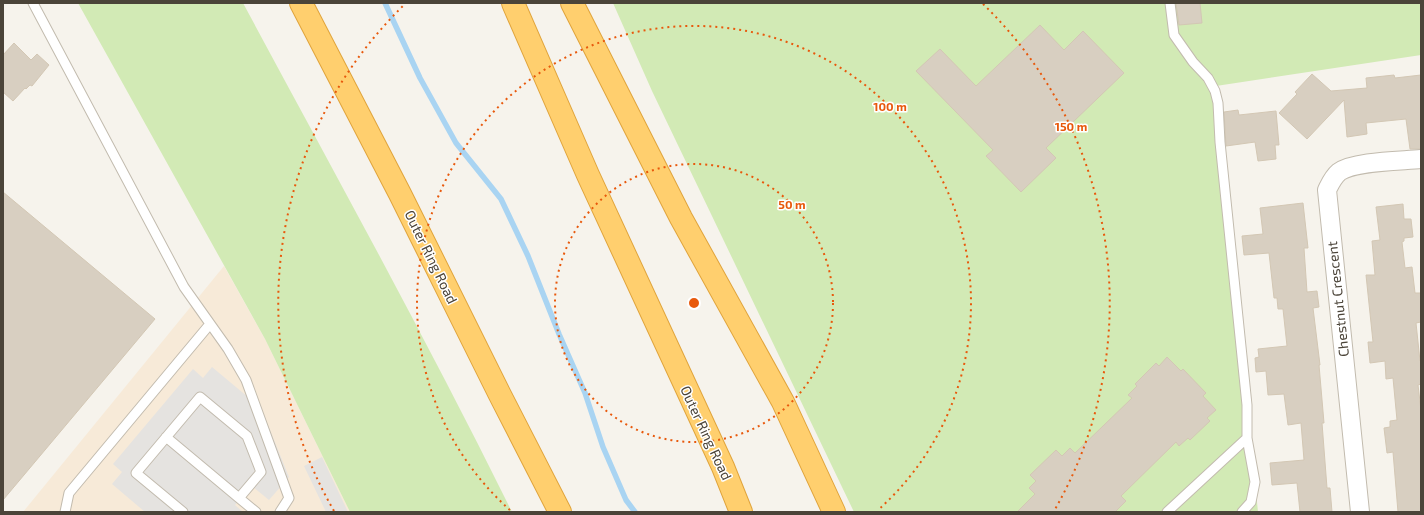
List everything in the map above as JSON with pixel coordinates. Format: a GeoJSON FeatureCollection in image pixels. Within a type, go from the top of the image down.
{"type":"FeatureCollection","features":[{"type":"Feature","properties":{"kind":"highway","name":"Outer Ring Road"},"geometry":{"type":"LineString","coordinates":[[301,3],[397,187],[560,512]]}},
{"type":"Feature","properties":{"kind":"highway","name":"Outer Ring Road"},"geometry":{"type":"LineString","coordinates":[[513,3],[588,175],[722,467],[741,512]]}},
{"type":"Feature","properties":{"kind":"highway"},"geometry":{"type":"LineString","coordinates":[[572,3],[681,218],[783,402],[834,512]]}},
{"type":"Feature","properties":{"kind":"street","name":"Chestnut Crescent"},"geometry":{"type":"LineString","coordinates":[[1360,512],[1327,190],[1332,180],[1338,173],[1349,167],[1421,159]]}},
{"type":"Feature","properties":{"kind":"lane"},"geometry":{"type":"LineString","coordinates":[[33,3],[167,257],[184,287],[228,349],[246,380],[289,498],[280,512]]}},
{"type":"Feature","properties":{"kind":"lane"},"geometry":{"type":"LineString","coordinates":[[1170,3],[1174,35],[1193,62],[1208,78],[1215,90],[1218,103],[1220,142],[1247,405],[1247,438],[1255,482],[1251,502],[1242,512]]}},
{"type":"Feature","properties":{"kind":"lane"},"geometry":{"type":"LineString","coordinates":[[65,512],[69,493],[210,324]]}},
{"type":"Feature","properties":{"kind":"lane"},"geometry":{"type":"LineString","coordinates":[[183,512],[136,473],[200,397],[247,436],[261,472],[239,498]]}},
{"type":"Feature","properties":{"kind":"lane"},"geometry":{"type":"LineString","coordinates":[[166,437],[256,512]]}},
{"type":"Feature","properties":{"kind":"lane"},"geometry":{"type":"LineString","coordinates":[[1167,512],[1247,438]]}},
{"type":"Feature","properties":{"kind":"shaded area"},"geometry":{"type":"Polygon","coordinates":[[[224,266],[265,339],[350,512],[23,512],[224,266]]]}},
{"type":"Feature","properties":{"kind":"shaded area"},"geometry":{"type":"Polygon","coordinates":[[[212,367],[261,408],[289,477],[269,500],[252,486],[235,505],[243,512],[145,512],[112,484],[122,472],[113,464],[193,369],[203,378],[212,367]]]}},
{"type":"Feature","properties":{"kind":"shaded area"},"geometry":{"type":"Polygon","coordinates":[[[322,457],[348,512],[326,512],[304,466],[322,457]]]}},
{"type":"Feature","properties":{"kind":"green space"},"geometry":{"type":"Polygon","coordinates":[[[78,3],[243,3],[414,320],[512,512],[350,512],[265,339],[78,3]]]}},
{"type":"Feature","properties":{"kind":"green space"},"geometry":{"type":"Polygon","coordinates":[[[613,3],[1421,3],[1421,55],[1216,86],[1258,512],[854,512],[652,91],[613,3]]]}},
{"type":"Feature","properties":{"kind":"building"},"geometry":{"type":"Polygon","coordinates":[[[1176,3],[1200,3],[1202,23],[1179,25],[1176,3]]]}},
{"type":"Feature","properties":{"kind":"building"},"geometry":{"type":"Polygon","coordinates":[[[1040,25],[1064,50],[1083,31],[1124,73],[1046,148],[1056,158],[1021,192],[986,156],[993,150],[916,71],[940,49],[976,86],[1040,25]]]}},
{"type":"Feature","properties":{"kind":"building"},"geometry":{"type":"Polygon","coordinates":[[[14,43],[31,60],[37,54],[49,65],[32,86],[30,85],[26,89],[25,88],[13,101],[3,92],[3,55],[14,43]]]}},
{"type":"Feature","properties":{"kind":"building"},"geometry":{"type":"Polygon","coordinates":[[[1312,74],[1331,91],[1367,88],[1366,78],[1394,75],[1395,78],[1421,75],[1421,149],[1410,149],[1406,119],[1366,123],[1367,134],[1347,137],[1344,100],[1307,139],[1279,113],[1297,94],[1295,92],[1312,74]]]}},
{"type":"Feature","properties":{"kind":"building"},"geometry":{"type":"Polygon","coordinates":[[[1238,110],[1239,115],[1276,111],[1279,145],[1275,145],[1276,159],[1258,161],[1255,142],[1226,146],[1224,112],[1238,110]]]}},
{"type":"Feature","properties":{"kind":"building"},"geometry":{"type":"Polygon","coordinates":[[[3,192],[155,319],[3,500],[3,192]]]}},
{"type":"Feature","properties":{"kind":"building"},"geometry":{"type":"Polygon","coordinates":[[[1303,203],[1308,248],[1304,248],[1307,292],[1317,291],[1319,307],[1313,308],[1320,365],[1324,423],[1322,423],[1327,488],[1330,488],[1332,512],[1300,512],[1297,483],[1272,485],[1270,463],[1304,460],[1301,423],[1288,425],[1284,394],[1268,395],[1266,371],[1256,372],[1255,358],[1259,357],[1258,349],[1287,346],[1283,309],[1278,309],[1277,298],[1274,298],[1269,253],[1244,255],[1242,236],[1263,234],[1260,208],[1303,203]]]}},
{"type":"Feature","properties":{"kind":"building"},"geometry":{"type":"Polygon","coordinates":[[[1403,204],[1404,219],[1411,219],[1413,237],[1404,238],[1404,241],[1402,242],[1405,268],[1412,267],[1415,293],[1421,293],[1421,322],[1416,323],[1420,361],[1421,360],[1421,384],[1418,385],[1421,410],[1421,512],[1398,512],[1393,452],[1387,453],[1384,428],[1390,427],[1390,421],[1397,420],[1393,378],[1386,379],[1385,361],[1370,363],[1368,342],[1373,342],[1366,275],[1375,275],[1372,241],[1380,240],[1376,207],[1403,204]]]}},
{"type":"Feature","properties":{"kind":"building"},"geometry":{"type":"Polygon","coordinates":[[[1167,357],[1181,371],[1183,369],[1206,393],[1203,396],[1216,410],[1207,418],[1210,421],[1190,440],[1188,438],[1179,446],[1176,442],[1121,496],[1126,501],[1115,512],[1017,512],[1035,494],[1029,488],[1036,481],[1030,475],[1056,450],[1062,456],[1070,448],[1075,453],[1132,398],[1128,395],[1137,386],[1135,384],[1156,363],[1159,366],[1167,357]]]}},
{"type":"Feature","properties":{"kind":"waterway"},"geometry":{"type":"LineString","coordinates":[[385,3],[420,78],[456,143],[501,199],[528,256],[559,334],[585,393],[603,447],[626,500],[635,512]]}}]}
